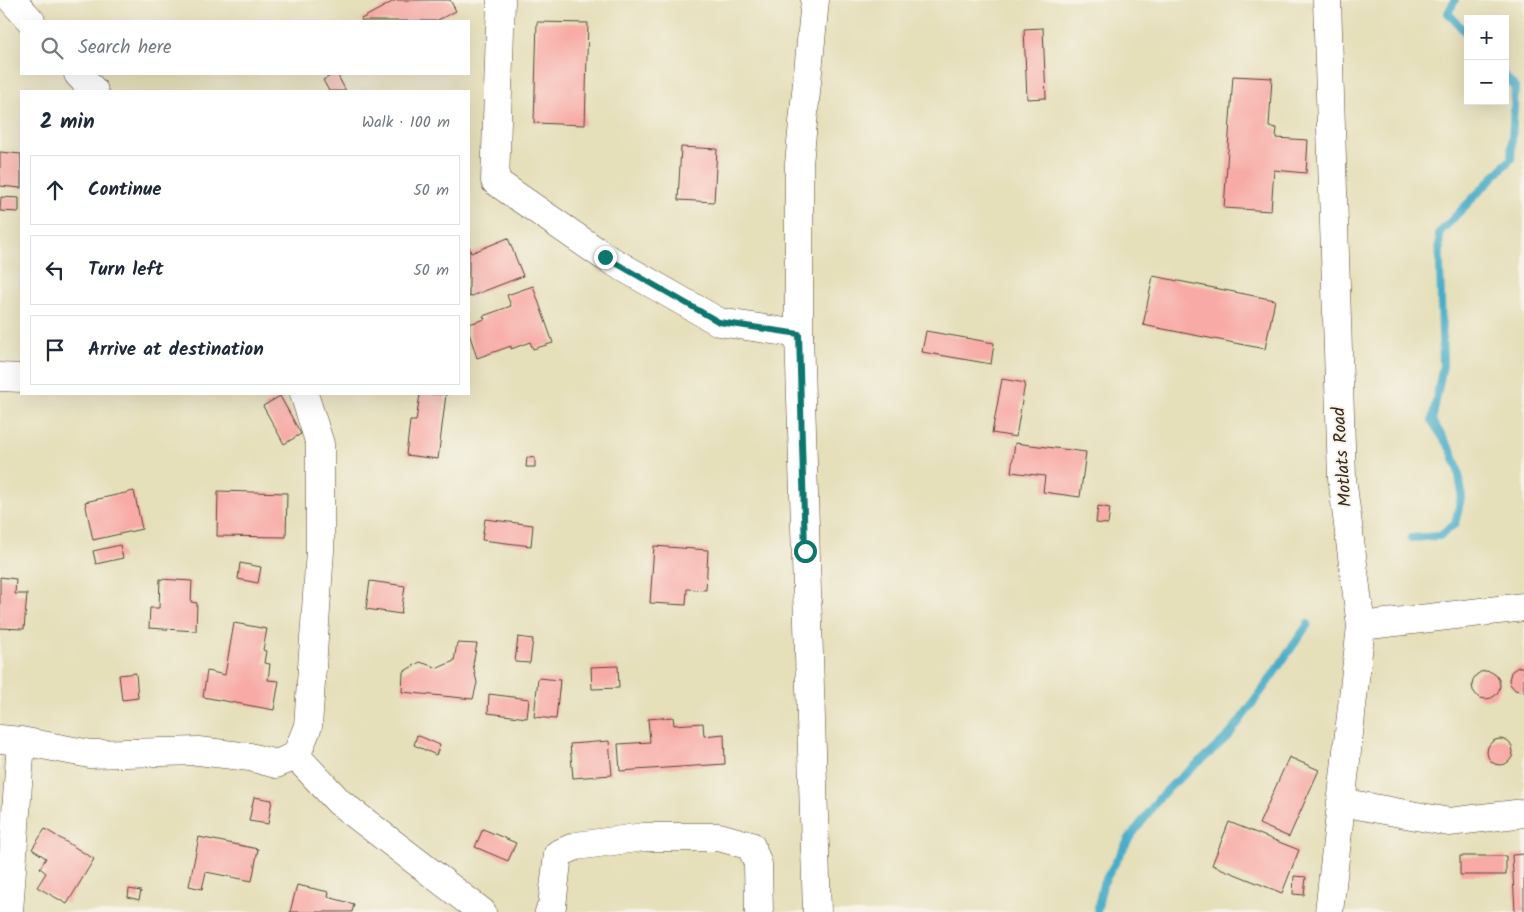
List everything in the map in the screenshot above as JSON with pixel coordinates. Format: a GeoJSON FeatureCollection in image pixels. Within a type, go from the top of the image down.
{"type":"FeatureCollection","features":[{"type":"Feature","properties":{"kind":"street"},"geometry":{"type":"LineString","coordinates":[[12,0],[30,20]]}},
{"type":"Feature","properties":{"kind":"street"},"geometry":{"type":"LineString","coordinates":[[501,0],[495,181],[605,257],[719,322],[799,334]]}},
{"type":"Feature","properties":{"kind":"street"},"geometry":{"type":"LineString","coordinates":[[815,0],[799,164],[799,334],[817,912]]}},
{"type":"Feature","properties":{"kind":"street","name":"Motlats Road"},"geometry":{"type":"LineString","coordinates":[[1327,0],[1342,478],[1361,626],[1329,912]]}},
{"type":"Feature","properties":{"kind":"street"},"geometry":{"type":"LineString","coordinates":[[79,75],[93,90]]}},
{"type":"Feature","properties":{"kind":"street"},"geometry":{"type":"LineString","coordinates":[[0,377],[20,378]]}},
{"type":"Feature","properties":{"kind":"street"},"geometry":{"type":"LineString","coordinates":[[9,912],[11,740],[90,754],[198,751],[250,757],[276,764],[296,756],[308,726],[320,552],[320,444],[304,395]]}},
{"type":"Feature","properties":{"kind":"street"},"geometry":{"type":"LineString","coordinates":[[1361,626],[1524,607]]}},
{"type":"Feature","properties":{"kind":"street"},"geometry":{"type":"LineString","coordinates":[[296,756],[339,802],[482,912]]}},
{"type":"Feature","properties":{"kind":"street"},"geometry":{"type":"LineString","coordinates":[[1341,802],[1449,822],[1524,813]]}},
{"type":"Feature","properties":{"kind":"street"},"geometry":{"type":"LineString","coordinates":[[549,912],[552,906],[558,854],[576,846],[653,837],[719,838],[751,846],[758,864],[759,912]]}},
{"type":"Feature","properties":{"kind":"building"},"geometry":{"type":"Polygon","coordinates":[[[396,0],[450,0],[456,11],[438,20],[361,19],[396,0]]]}},
{"type":"Feature","properties":{"kind":"building"},"geometry":{"type":"Polygon","coordinates":[[[537,22],[588,23],[585,125],[534,123],[537,22]]]}},
{"type":"Feature","properties":{"kind":"building"},"geometry":{"type":"Polygon","coordinates":[[[1043,28],[1046,98],[1027,99],[1024,29],[1043,28]]]}},
{"type":"Feature","properties":{"kind":"building"},"geometry":{"type":"Polygon","coordinates":[[[332,75],[338,75],[345,90],[328,90],[323,80],[332,75]]]}},
{"type":"Feature","properties":{"kind":"building"},"geometry":{"type":"Polygon","coordinates":[[[1233,76],[1272,78],[1269,127],[1277,128],[1276,138],[1308,140],[1306,173],[1274,170],[1271,211],[1224,208],[1233,76]]]}},
{"type":"Feature","properties":{"kind":"building"},"geometry":{"type":"Polygon","coordinates":[[[681,147],[717,149],[714,202],[678,200],[681,147]]]}},
{"type":"Feature","properties":{"kind":"building"},"geometry":{"type":"Polygon","coordinates":[[[0,152],[20,154],[20,188],[0,186],[0,152]]]}},
{"type":"Feature","properties":{"kind":"building"},"geometry":{"type":"Polygon","coordinates":[[[1,197],[19,198],[19,212],[0,211],[1,197]]]}},
{"type":"Feature","properties":{"kind":"building"},"geometry":{"type":"Polygon","coordinates":[[[508,238],[523,276],[470,297],[470,250],[471,253],[508,238]]]}},
{"type":"Feature","properties":{"kind":"building"},"geometry":{"type":"Polygon","coordinates":[[[1153,276],[1275,300],[1265,349],[1143,325],[1153,276]]]}},
{"type":"Feature","properties":{"kind":"building"},"geometry":{"type":"Polygon","coordinates":[[[533,286],[553,343],[533,349],[530,342],[511,349],[511,346],[477,358],[470,336],[470,324],[485,319],[483,316],[511,306],[507,295],[533,286]]]}},
{"type":"Feature","properties":{"kind":"building"},"geometry":{"type":"Polygon","coordinates":[[[926,331],[994,343],[991,364],[922,352],[926,331]]]}},
{"type":"Feature","properties":{"kind":"building"},"geometry":{"type":"Polygon","coordinates":[[[1002,379],[1025,383],[1016,437],[992,433],[1002,379]]]}},
{"type":"Feature","properties":{"kind":"building"},"geometry":{"type":"Polygon","coordinates":[[[420,395],[446,395],[438,459],[406,455],[410,421],[416,421],[420,395]]]}},
{"type":"Feature","properties":{"kind":"building"},"geometry":{"type":"Polygon","coordinates":[[[280,396],[301,434],[284,444],[263,406],[280,396]]]}},
{"type":"Feature","properties":{"kind":"building"},"geometry":{"type":"Polygon","coordinates":[[[1015,443],[1086,452],[1080,497],[1043,492],[1045,476],[1011,472],[1015,443]]]}},
{"type":"Feature","properties":{"kind":"building"},"geometry":{"type":"Polygon","coordinates":[[[527,457],[535,458],[535,467],[526,467],[527,457]]]}},
{"type":"Feature","properties":{"kind":"building"},"geometry":{"type":"Polygon","coordinates":[[[134,491],[142,529],[93,540],[85,502],[134,491]]]}},
{"type":"Feature","properties":{"kind":"building"},"geometry":{"type":"Polygon","coordinates":[[[218,491],[287,493],[286,537],[217,536],[218,491]]]}},
{"type":"Feature","properties":{"kind":"building"},"geometry":{"type":"Polygon","coordinates":[[[1098,506],[1110,508],[1108,524],[1096,523],[1098,506]]]}},
{"type":"Feature","properties":{"kind":"building"},"geometry":{"type":"Polygon","coordinates":[[[485,519],[533,525],[531,546],[482,540],[485,519]]]}},
{"type":"Feature","properties":{"kind":"building"},"geometry":{"type":"Polygon","coordinates":[[[120,545],[123,558],[96,564],[93,551],[120,545]]]}},
{"type":"Feature","properties":{"kind":"building"},"geometry":{"type":"Polygon","coordinates":[[[654,546],[708,550],[706,590],[687,589],[686,605],[650,603],[654,546]]]}},
{"type":"Feature","properties":{"kind":"building"},"geometry":{"type":"Polygon","coordinates":[[[240,563],[261,567],[258,583],[238,579],[240,563]]]}},
{"type":"Feature","properties":{"kind":"building"},"geometry":{"type":"Polygon","coordinates":[[[0,577],[16,579],[15,594],[27,594],[24,629],[0,628],[0,577]]]}},
{"type":"Feature","properties":{"kind":"building"},"geometry":{"type":"Polygon","coordinates":[[[160,579],[192,581],[191,602],[197,603],[196,631],[149,628],[150,608],[159,608],[160,579]]]}},
{"type":"Feature","properties":{"kind":"building"},"geometry":{"type":"Polygon","coordinates":[[[370,581],[405,586],[401,614],[366,609],[370,581]]]}},
{"type":"Feature","properties":{"kind":"building"},"geometry":{"type":"Polygon","coordinates":[[[234,623],[267,629],[263,650],[266,651],[264,663],[270,664],[268,680],[279,681],[274,710],[203,697],[207,671],[225,675],[234,623]]]}},
{"type":"Feature","properties":{"kind":"building"},"geometry":{"type":"Polygon","coordinates":[[[518,637],[533,639],[530,663],[515,662],[518,637]]]}},
{"type":"Feature","properties":{"kind":"building"},"geometry":{"type":"Polygon","coordinates":[[[457,643],[477,644],[473,664],[477,683],[473,699],[402,692],[403,672],[420,662],[438,668],[454,661],[457,643]]]}},
{"type":"Feature","properties":{"kind":"building"},"geometry":{"type":"Polygon","coordinates":[[[618,666],[619,688],[592,689],[591,667],[618,666]]]}},
{"type":"Feature","properties":{"kind":"building"},"geometry":{"type":"Polygon","coordinates":[[[1518,667],[1524,667],[1524,692],[1515,690],[1509,680],[1511,672],[1518,667]]]}},
{"type":"Feature","properties":{"kind":"building"},"geometry":{"type":"Polygon","coordinates":[[[1486,671],[1496,675],[1500,685],[1496,695],[1486,699],[1476,695],[1472,685],[1476,675],[1486,671]]]}},
{"type":"Feature","properties":{"kind":"building"},"geometry":{"type":"Polygon","coordinates":[[[136,673],[138,698],[122,700],[119,675],[136,673]]]}},
{"type":"Feature","properties":{"kind":"building"},"geometry":{"type":"Polygon","coordinates":[[[538,678],[560,680],[556,719],[534,717],[538,678]]]}},
{"type":"Feature","properties":{"kind":"building"},"geometry":{"type":"Polygon","coordinates":[[[489,694],[529,699],[527,718],[488,713],[489,694]]]}},
{"type":"Feature","properties":{"kind":"building"},"geometry":{"type":"Polygon","coordinates":[[[673,717],[674,725],[703,723],[704,736],[724,734],[725,764],[620,771],[618,744],[650,742],[648,719],[673,717]]]}},
{"type":"Feature","properties":{"kind":"building"},"geometry":{"type":"Polygon","coordinates":[[[417,735],[440,745],[436,755],[414,745],[417,735]]]}},
{"type":"Feature","properties":{"kind":"building"},"geometry":{"type":"Polygon","coordinates":[[[1500,739],[1509,743],[1513,752],[1509,761],[1500,765],[1491,761],[1487,752],[1491,743],[1500,739]]]}},
{"type":"Feature","properties":{"kind":"building"},"geometry":{"type":"Polygon","coordinates":[[[609,741],[612,775],[573,778],[570,744],[609,741]]]}},
{"type":"Feature","properties":{"kind":"building"},"geometry":{"type":"Polygon","coordinates":[[[1289,757],[1319,770],[1289,837],[1259,824],[1289,757]]]}},
{"type":"Feature","properties":{"kind":"building"},"geometry":{"type":"Polygon","coordinates":[[[254,797],[272,800],[268,824],[249,821],[254,797]]]}},
{"type":"Feature","properties":{"kind":"building"},"geometry":{"type":"Polygon","coordinates":[[[1229,822],[1299,850],[1282,893],[1212,865],[1229,822]]]}},
{"type":"Feature","properties":{"kind":"building"},"geometry":{"type":"Polygon","coordinates":[[[45,829],[94,859],[67,904],[37,887],[46,873],[40,868],[46,858],[32,849],[45,829]]]}},
{"type":"Feature","properties":{"kind":"building"},"geometry":{"type":"Polygon","coordinates":[[[483,829],[516,843],[508,861],[475,847],[483,829]]]}},
{"type":"Feature","properties":{"kind":"building"},"geometry":{"type":"Polygon","coordinates":[[[199,837],[258,849],[252,881],[206,872],[202,889],[189,886],[199,837]]]}},
{"type":"Feature","properties":{"kind":"building"},"geometry":{"type":"Polygon","coordinates":[[[1524,854],[1524,912],[1515,912],[1512,855],[1524,854]]]}},
{"type":"Feature","properties":{"kind":"building"},"geometry":{"type":"Polygon","coordinates":[[[1460,856],[1506,856],[1506,875],[1460,875],[1460,856]]]}},
{"type":"Feature","properties":{"kind":"building"},"geometry":{"type":"Polygon","coordinates":[[[1294,876],[1306,877],[1304,895],[1293,894],[1294,876]]]}},
{"type":"Feature","properties":{"kind":"building"},"geometry":{"type":"Polygon","coordinates":[[[297,885],[329,892],[328,897],[354,904],[352,912],[290,912],[297,885]]]}},
{"type":"Feature","properties":{"kind":"building"},"geometry":{"type":"Polygon","coordinates":[[[129,889],[141,891],[139,900],[128,897],[129,889]]]}},
{"type":"Feature","properties":{"kind":"waterway"},"geometry":{"type":"LineString","coordinates":[[1455,0],[1448,13],[1464,31]]}},
{"type":"Feature","properties":{"kind":"waterway"},"geometry":{"type":"LineString","coordinates":[[1411,538],[1440,536],[1455,524],[1462,493],[1458,469],[1451,450],[1432,421],[1443,365],[1439,233],[1511,159],[1515,87],[1509,80]]}},
{"type":"Feature","properties":{"kind":"waterway"},"geometry":{"type":"LineString","coordinates":[[1097,912],[1103,884],[1130,837],[1158,799],[1230,734],[1308,624]]}},
{"type":"Feature","properties":{"kind":"route"},"geometry":{"type":"LineString","coordinates":[[605,257],[719,322],[799,334],[805,551]]}}]}
